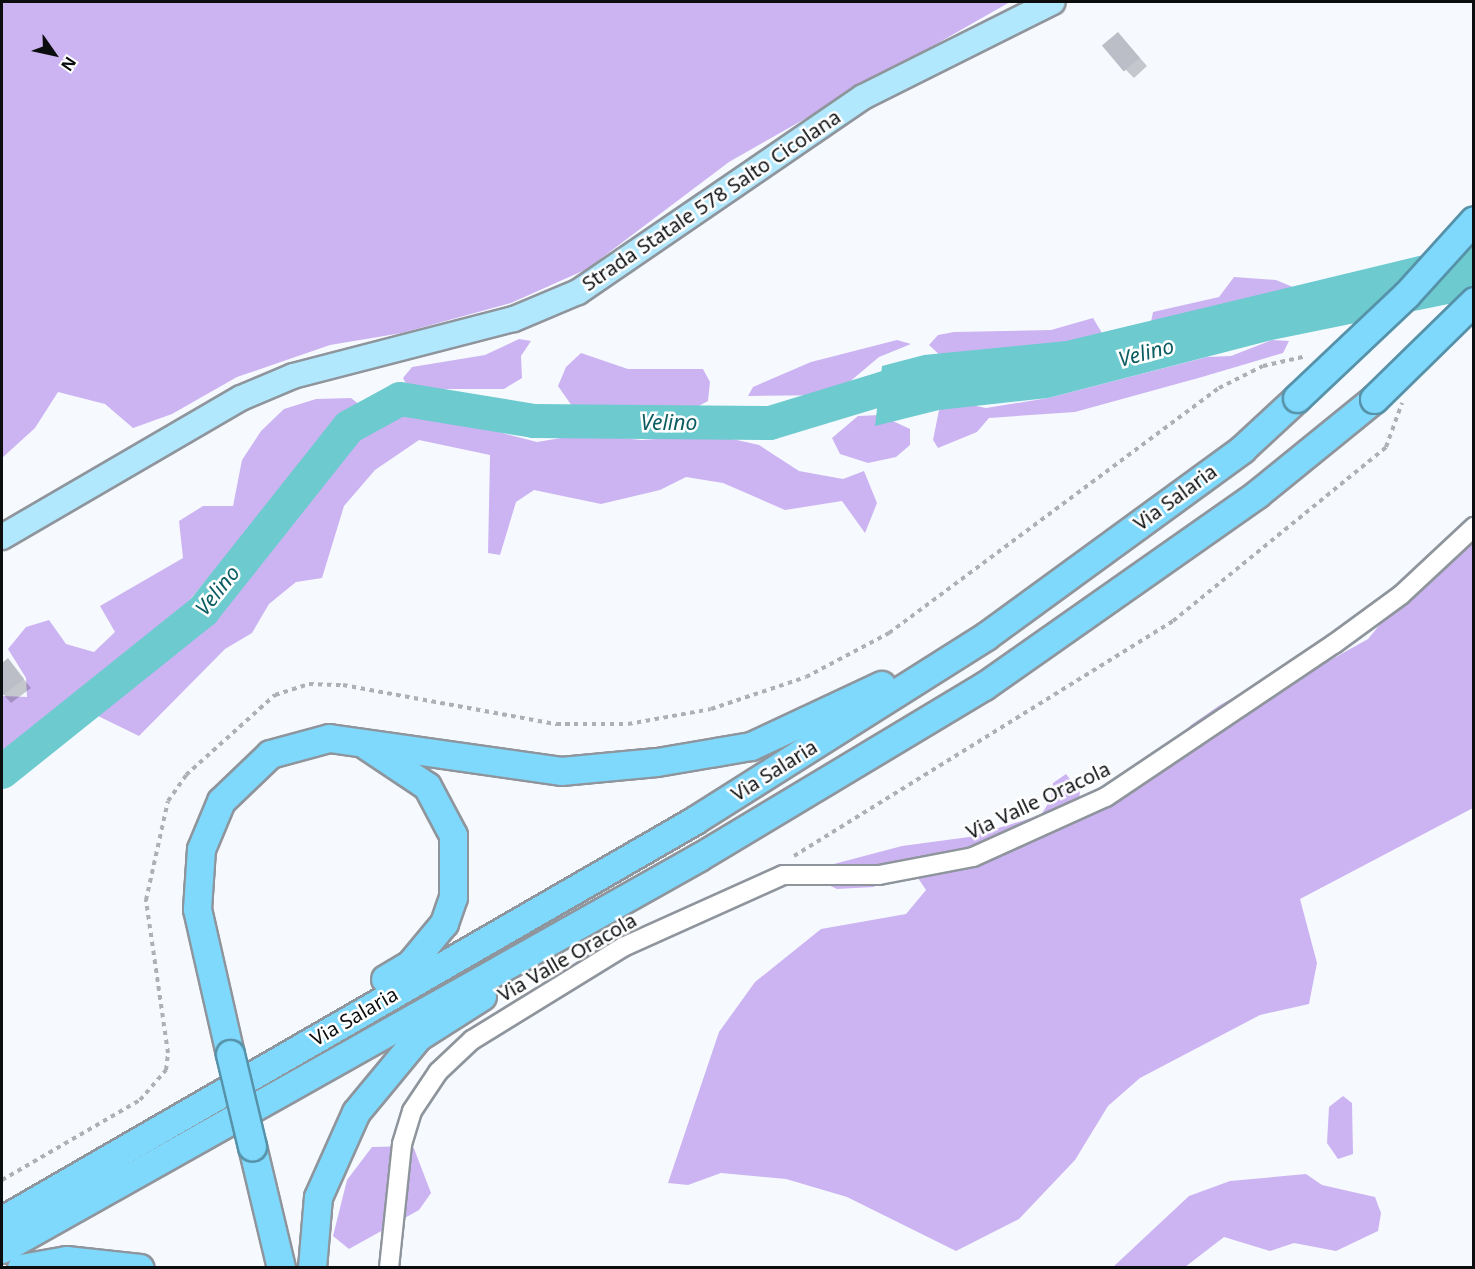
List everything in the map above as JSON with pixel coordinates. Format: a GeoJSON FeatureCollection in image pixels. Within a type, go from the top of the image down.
{"type":"FeatureCollection","features":[{"type":"Feature","properties":{"kind":"highway","name":"Via Salaria"},"geometry":{"type":"LineString","coordinates":[[2,1220],[695,820],[986,636],[1242,449],[1406,295],[1473,220]]}},
{"type":"Feature","properties":{"kind":"highway","name":"Via Salaria"},"geometry":{"type":"LineString","coordinates":[[2,1250],[699,857],[984,686],[1257,494],[1374,399],[1473,301]]}},
{"type":"Feature","properties":{"kind":"highway"},"geometry":{"type":"LineString","coordinates":[[281,1268],[197,909],[201,849],[209,823],[227,795],[270,754],[310,741],[349,740],[561,771],[657,762],[752,746],[986,636]]}},
{"type":"Feature","properties":{"kind":"highway"},"geometry":{"type":"LineString","coordinates":[[30,1203],[410,964],[429,945],[453,897],[450,826],[427,786],[392,758],[349,740]]}},
{"type":"Feature","properties":{"kind":"highway"},"geometry":{"type":"LineString","coordinates":[[312,1268],[318,1197],[327,1167],[356,1112],[394,1061],[418,1037],[699,857]]}},
{"type":"Feature","properties":{"kind":"highway"},"geometry":{"type":"LineString","coordinates":[[21,1268],[66,1260],[140,1268]]}},
{"type":"Feature","properties":{"kind":"main road","name":"Strada Statale 578 Salto Cicolana"},"geometry":{"type":"LineString","coordinates":[[2,537],[252,393],[293,376],[461,336],[578,292],[863,97],[1053,2]]}},
{"type":"Feature","properties":{"kind":"street","name":"Via Valle Oracola"},"geometry":{"type":"LineString","coordinates":[[389,1268],[402,1144],[412,1111],[438,1072],[471,1040],[623,947],[783,874],[879,875],[973,857],[1106,796],[1353,630],[1473,527]]}},
{"type":"Feature","properties":{"kind":"path"},"geometry":{"type":"LineString","coordinates":[[2,1180],[140,1100],[162,1077],[168,1053],[146,900],[168,801],[186,775],[275,695],[309,684],[343,685],[556,724],[628,724],[711,709],[806,677],[889,633],[1219,388],[1263,366],[1310,356]]}},
{"type":"Feature","properties":{"kind":"path"},"geometry":{"type":"LineString","coordinates":[[783,874],[790,859],[810,842],[936,772],[1173,621],[1386,447],[1399,426],[1402,393]]}},
{"type":"Feature","properties":{"kind":"shaded area"},"geometry":{"type":"Polygon","coordinates":[[[2,2],[1010,2],[729,162],[587,269],[511,303],[402,333],[330,345],[237,377],[172,414],[133,428],[105,404],[58,392],[35,428],[2,458],[2,2]]]}},
{"type":"Feature","properties":{"kind":"shaded area"},"geometry":{"type":"Polygon","coordinates":[[[1234,277],[1276,280],[1300,290],[1151,322],[1153,312],[1219,297],[1234,277]]]}},
{"type":"Feature","properties":{"kind":"shaded area"},"geometry":{"type":"Polygon","coordinates":[[[1093,318],[1105,338],[1084,347],[942,357],[929,345],[938,335],[954,332],[1051,330],[1093,318]]]}},
{"type":"Feature","properties":{"kind":"shaded area"},"geometry":{"type":"Polygon","coordinates":[[[519,339],[531,341],[521,356],[522,378],[504,389],[409,389],[403,378],[412,367],[485,355],[519,339]]]}},
{"type":"Feature","properties":{"kind":"shaded area"},"geometry":{"type":"Polygon","coordinates":[[[897,340],[911,344],[879,357],[834,395],[748,396],[753,387],[811,362],[897,340]]]}},
{"type":"Feature","properties":{"kind":"shaded area"},"geometry":{"type":"Polygon","coordinates":[[[1272,340],[1289,341],[1283,353],[1075,412],[989,418],[977,432],[938,448],[933,440],[939,410],[957,402],[986,408],[1048,398],[1207,357],[1231,356],[1272,340]]]}},
{"type":"Feature","properties":{"kind":"shaded area"},"geometry":{"type":"Polygon","coordinates":[[[581,353],[628,369],[703,369],[710,382],[708,401],[676,418],[641,421],[572,406],[558,386],[566,367],[581,353]]]}},
{"type":"Feature","properties":{"kind":"shaded area"},"geometry":{"type":"Polygon","coordinates":[[[351,398],[360,405],[309,457],[168,626],[2,765],[2,696],[27,697],[26,678],[8,649],[26,627],[49,620],[66,644],[94,652],[115,632],[100,606],[183,558],[179,521],[203,506],[233,506],[242,460],[261,431],[284,409],[316,399],[351,398]]]}},
{"type":"Feature","properties":{"kind":"shaded area"},"geometry":{"type":"Polygon","coordinates":[[[426,413],[537,442],[585,434],[641,440],[715,435],[759,445],[799,471],[843,479],[864,471],[877,503],[865,533],[842,501],[785,510],[723,483],[686,477],[660,490],[601,504],[534,490],[516,502],[500,555],[488,553],[490,455],[419,440],[375,470],[344,506],[322,578],[296,582],[269,604],[252,633],[225,649],[139,736],[98,716],[146,676],[250,569],[356,434],[389,416],[426,413]]]}},
{"type":"Feature","properties":{"kind":"shaded area"},"geometry":{"type":"Polygon","coordinates":[[[880,415],[910,429],[910,445],[896,457],[868,463],[840,454],[832,438],[858,416],[880,415]]]}},
{"type":"Feature","properties":{"kind":"shaded area"},"geometry":{"type":"Polygon","coordinates":[[[1473,537],[1473,808],[1300,899],[1317,963],[1309,1004],[1260,1015],[1140,1078],[1108,1106],[1075,1160],[1019,1219],[956,1251],[847,1197],[786,1179],[721,1173],[688,1185],[668,1183],[719,1032],[755,982],[821,929],[906,914],[926,890],[916,875],[896,870],[874,887],[837,889],[813,878],[830,865],[902,846],[969,837],[1041,815],[1051,799],[1053,783],[1066,774],[1080,792],[1078,805],[1157,762],[1191,725],[1220,705],[1305,658],[1325,663],[1368,639],[1396,605],[1473,537]]]}},
{"type":"Feature","properties":{"kind":"shaded area"},"geometry":{"type":"Polygon","coordinates":[[[1343,1096],[1352,1103],[1353,1154],[1338,1159],[1327,1143],[1329,1107],[1343,1096]]]}},
{"type":"Feature","properties":{"kind":"shaded area"},"geometry":{"type":"Polygon","coordinates":[[[413,1146],[431,1193],[419,1210],[349,1249],[333,1236],[347,1180],[372,1147],[413,1146]]]}},
{"type":"Feature","properties":{"kind":"shaded area"},"geometry":{"type":"Polygon","coordinates":[[[1306,1174],[1322,1185],[1375,1197],[1381,1213],[1378,1231],[1336,1251],[1294,1243],[1270,1251],[1224,1237],[1185,1267],[1113,1267],[1189,1196],[1230,1181],[1306,1174]]]}},
{"type":"Feature","properties":{"kind":"water"},"geometry":{"type":"Polygon","coordinates":[[[1473,243],[1473,299],[1272,340],[1048,398],[939,410],[875,426],[882,366],[924,355],[1066,341],[1473,243]]]}},
{"type":"Feature","properties":{"kind":"building"},"geometry":{"type":"Polygon","coordinates":[[[1118,32],[1140,58],[1124,72],[1102,45],[1118,32]]]}},
{"type":"Feature","properties":{"kind":"building"},"geometry":{"type":"Polygon","coordinates":[[[8,658],[24,679],[2,696],[2,663],[8,658]]]}},
{"type":"Feature","properties":{"kind":"waterway","name":"Velino"},"geometry":{"type":"LineString","coordinates":[[2,772],[203,611],[349,427],[400,399],[534,421],[770,423],[885,388],[925,386]]}}]}
